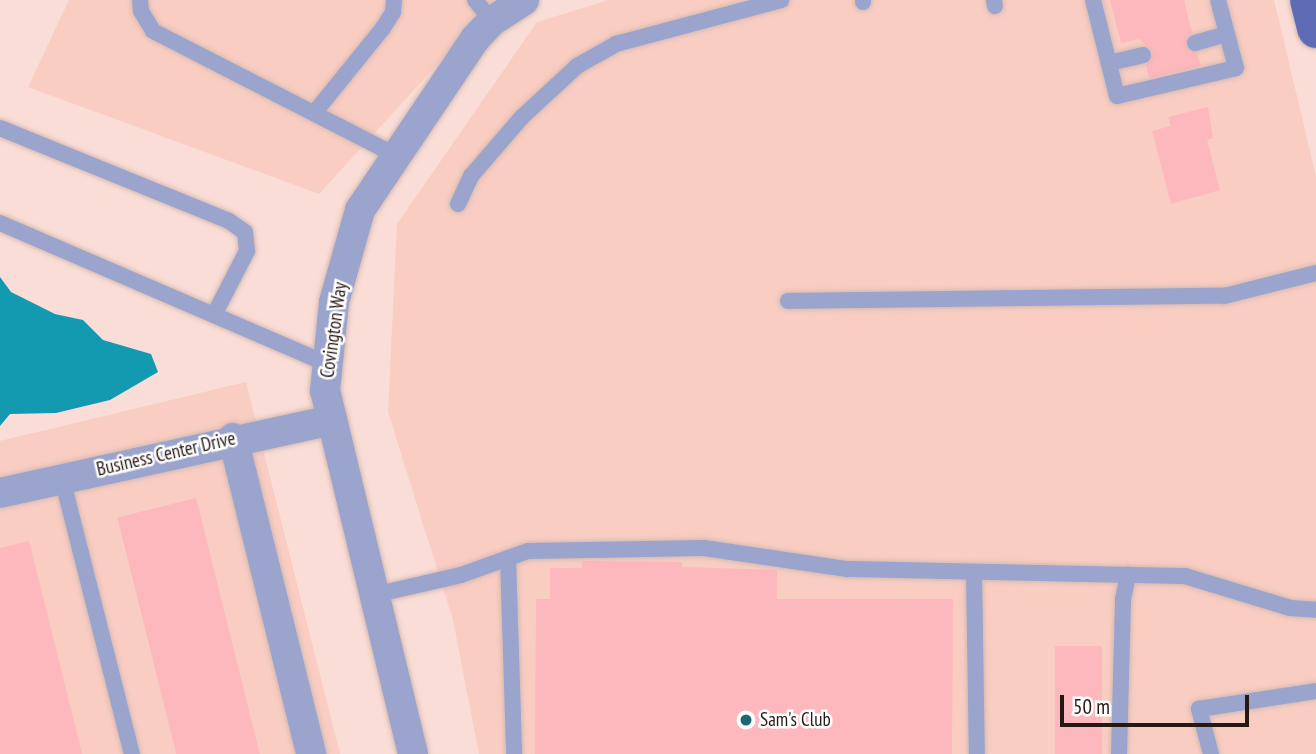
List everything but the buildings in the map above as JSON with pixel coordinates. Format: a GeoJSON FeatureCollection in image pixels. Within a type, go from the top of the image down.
{"type":"FeatureCollection","features":[{"type":"Feature","properties":{"kind":"main road"},"geometry":{"type":"LineString","coordinates":[[1309,0],[1316,29]]}},
{"type":"Feature","properties":{"kind":"street","name":"Covington Way"},"geometry":{"type":"LineString","coordinates":[[413,754],[325,391],[334,302],[360,210],[397,156],[484,10],[524,0]]}},
{"type":"Feature","properties":{"kind":"street","name":"Business Center Drive"},"geometry":{"type":"LineString","coordinates":[[0,492],[233,438],[332,419]]}},
{"type":"Feature","properties":{"kind":"street"},"geometry":{"type":"LineString","coordinates":[[233,438],[311,754]]}},
{"type":"Feature","properties":{"kind":"lane"},"geometry":{"type":"LineString","coordinates":[[140,0],[141,11],[153,31],[397,156]]}},
{"type":"Feature","properties":{"kind":"lane"},"geometry":{"type":"LineString","coordinates":[[315,112],[383,28],[393,12],[394,0]]}},
{"type":"Feature","properties":{"kind":"lane"},"geometry":{"type":"LineString","coordinates":[[458,204],[480,166],[522,117],[578,66],[616,44],[781,0]]}},
{"type":"Feature","properties":{"kind":"lane"},"geometry":{"type":"LineString","coordinates":[[1093,0],[1117,96],[1236,68],[1219,0]]}},
{"type":"Feature","properties":{"kind":"lane"},"geometry":{"type":"LineString","coordinates":[[1195,43],[1227,34]]}},
{"type":"Feature","properties":{"kind":"lane"},"geometry":{"type":"LineString","coordinates":[[1108,63],[1143,55]]}},
{"type":"Feature","properties":{"kind":"lane"},"geometry":{"type":"LineString","coordinates":[[0,128],[229,221],[245,232],[247,251],[214,315]]}},
{"type":"Feature","properties":{"kind":"lane"},"geometry":{"type":"LineString","coordinates":[[0,223],[328,364]]}},
{"type":"Feature","properties":{"kind":"lane"},"geometry":{"type":"LineString","coordinates":[[789,301],[1224,296],[1316,274]]}},
{"type":"Feature","properties":{"kind":"lane"},"geometry":{"type":"LineString","coordinates":[[62,478],[132,754]]}},
{"type":"Feature","properties":{"kind":"lane"},"geometry":{"type":"LineString","coordinates":[[374,595],[461,575],[528,551],[704,548],[846,569],[1185,576],[1290,608],[1316,610]]}},
{"type":"Feature","properties":{"kind":"lane"},"geometry":{"type":"LineString","coordinates":[[508,558],[514,754]]}},
{"type":"Feature","properties":{"kind":"lane"},"geometry":{"type":"LineString","coordinates":[[974,573],[977,754]]}},
{"type":"Feature","properties":{"kind":"lane"},"geometry":{"type":"LineString","coordinates":[[1119,754],[1123,599],[1128,575]]}},
{"type":"Feature","properties":{"kind":"lane"},"geometry":{"type":"LineString","coordinates":[[1211,754],[1199,709],[1316,691]]}},
{"type":"Feature","properties":{"kind":"shaded area"},"geometry":{"type":"Polygon","coordinates":[[[69,0],[496,0],[319,194],[28,87],[69,0]]]}},
{"type":"Feature","properties":{"kind":"shaded area"},"geometry":{"type":"Polygon","coordinates":[[[609,0],[1274,0],[1316,176],[1316,754],[479,754],[453,620],[388,412],[397,224],[537,22],[609,0]]]}},
{"type":"Feature","properties":{"kind":"shaded area"},"geometry":{"type":"Polygon","coordinates":[[[246,382],[340,754],[0,754],[0,441],[246,382]]]}},
{"type":"Feature","properties":{"kind":"water"},"geometry":{"type":"Polygon","coordinates":[[[0,277],[11,292],[55,314],[83,320],[103,340],[151,354],[158,372],[110,400],[56,413],[10,414],[0,426],[0,277]]]}},
{"type":"Feature","properties":{"kind":"place","name":"Sam's Club"},"geometry":{"type":"Point","coordinates":[746,720]}}]}
